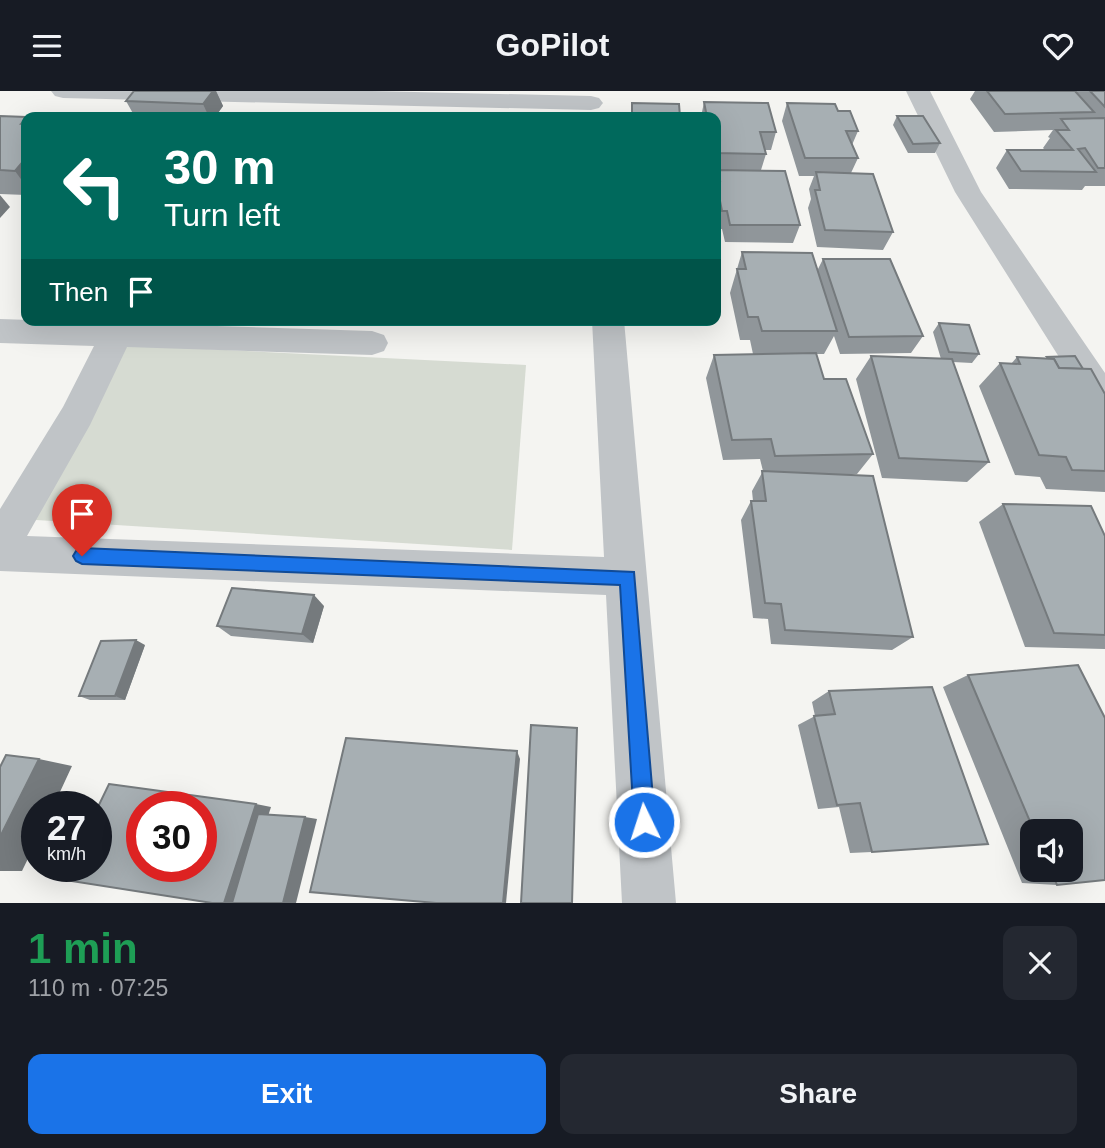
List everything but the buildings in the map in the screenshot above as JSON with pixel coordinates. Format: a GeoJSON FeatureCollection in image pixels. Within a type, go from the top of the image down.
{"type":"FeatureCollection","features":[{"type":"Feature","properties":{"kind":"street"},"geometry":{"type":"LineString","coordinates":[[63,91],[594,104]]}},
{"type":"Feature","properties":{"kind":"street"},"geometry":{"type":"LineString","coordinates":[[918,91],[968,192],[1105,401]]}},
{"type":"Feature","properties":{"kind":"street"},"geometry":{"type":"LineString","coordinates":[[608,326],[649,903]]}},
{"type":"Feature","properties":{"kind":"street"},"geometry":{"type":"LineString","coordinates":[[0,331],[372,343]]}},
{"type":"Feature","properties":{"kind":"street"},"geometry":{"type":"LineString","coordinates":[[0,545],[77,415],[117,333]]}},
{"type":"Feature","properties":{"kind":"street"},"geometry":{"type":"LineString","coordinates":[[0,553],[628,577]]}},
{"type":"Feature","properties":{"kind":"shaded area"},"geometry":{"type":"Polygon","coordinates":[[[126,345],[526,365],[512,550],[20,519],[126,345]]]}},
{"type":"Feature","properties":{"kind":"route"},"geometry":{"type":"LineString","coordinates":[[82,556],[628,577],[644,822]]}}]}
